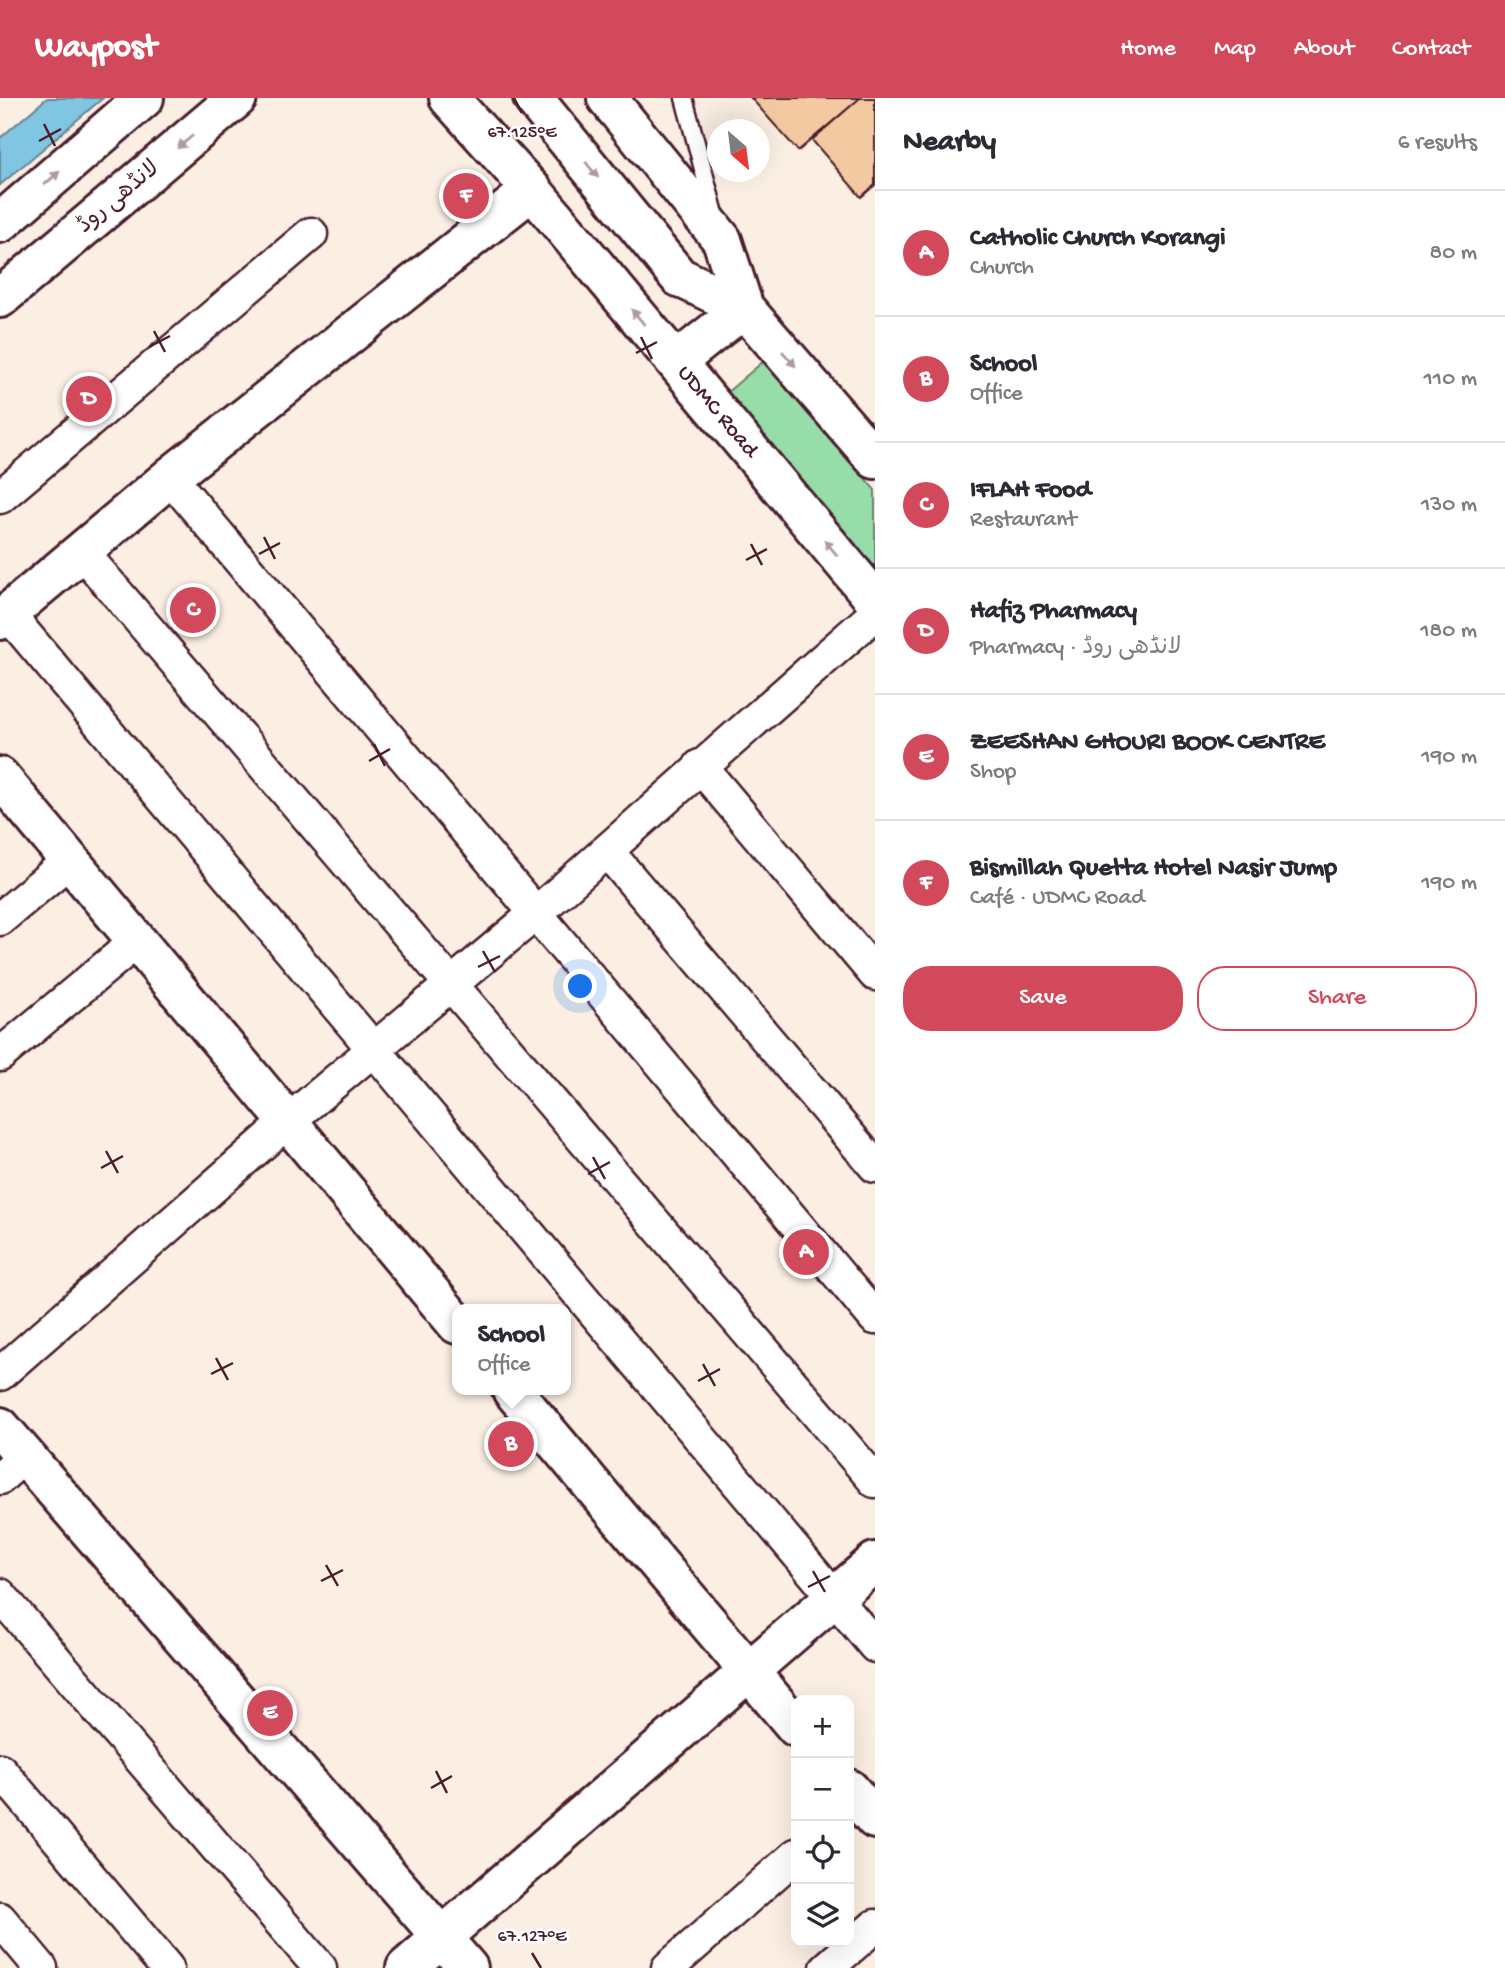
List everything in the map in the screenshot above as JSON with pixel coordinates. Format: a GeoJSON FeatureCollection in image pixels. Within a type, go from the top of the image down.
{"type":"FeatureCollection","features":[{"type":"Feature","properties":{"kind":"street"},"geometry":{"type":"LineString","coordinates":[[0,223],[145,98]]}},
{"type":"Feature","properties":{"kind":"street","name":"لانڈھی روڈ"},"geometry":{"type":"LineString","coordinates":[[0,298],[237,98]]}},
{"type":"Feature","properties":{"kind":"street","name":"UDMC Road"},"geometry":{"type":"LineString","coordinates":[[449,98],[532,190],[875,600]]}},
{"type":"Feature","properties":{"kind":"street"},"geometry":{"type":"LineString","coordinates":[[533,98],[679,277],[744,308],[875,459]]}},
{"type":"Feature","properties":{"kind":"street"},"geometry":{"type":"LineString","coordinates":[[611,101],[723,240],[744,308]]}},
{"type":"Feature","properties":{"kind":"street"},"geometry":{"type":"LineString","coordinates":[[532,190],[170,477],[4,617],[875,1646]]}},
{"type":"Feature","properties":{"kind":"street"},"geometry":{"type":"LineString","coordinates":[[3,489],[311,234]]}},
{"type":"Feature","properties":{"kind":"street"},"geometry":{"type":"LineString","coordinates":[[676,362],[744,308]]}},
{"type":"Feature","properties":{"kind":"street"},"geometry":{"type":"LineString","coordinates":[[170,477],[875,1318]]}},
{"type":"Feature","properties":{"kind":"street"},"geometry":{"type":"LineString","coordinates":[[81,551],[875,1481]]}},
{"type":"Feature","properties":{"kind":"street"},"geometry":{"type":"LineString","coordinates":[[0,1374],[287,1122],[535,914],[875,614]]}},
{"type":"Feature","properties":{"kind":"street"},"geometry":{"type":"LineString","coordinates":[[700,766],[875,974]]}},
{"type":"Feature","properties":{"kind":"street"},"geometry":{"type":"LineString","coordinates":[[2,783],[70,860],[452,1318]]}},
{"type":"Feature","properties":{"kind":"street"},"geometry":{"type":"LineString","coordinates":[[607,850],[875,1167]]}},
{"type":"Feature","properties":{"kind":"street"},"geometry":{"type":"LineString","coordinates":[[0,919],[70,860]]}},
{"type":"Feature","properties":{"kind":"street"},"geometry":{"type":"LineString","coordinates":[[0,1055],[136,941]]}},
{"type":"Feature","properties":{"kind":"street"},"geometry":{"type":"LineString","coordinates":[[516,1395],[791,1721]]}},
{"type":"Feature","properties":{"kind":"street"},"geometry":{"type":"LineString","coordinates":[[0,1427],[12,1467],[443,1937],[468,1968]]}},
{"type":"Feature","properties":{"kind":"street"},"geometry":{"type":"LineString","coordinates":[[406,1968],[875,1562]]}},
{"type":"Feature","properties":{"kind":"street"},"geometry":{"type":"LineString","coordinates":[[0,1595],[320,1968]]}},
{"type":"Feature","properties":{"kind":"street"},"geometry":{"type":"LineString","coordinates":[[0,1770],[167,1968]]}},
{"type":"Feature","properties":{"kind":"street"},"geometry":{"type":"LineString","coordinates":[[668,1968],[791,1860]]}},
{"type":"Feature","properties":{"kind":"street"},"geometry":{"type":"LineString","coordinates":[[0,1919],[41,1968]]}},
{"type":"Feature","properties":{"kind":"street"},"geometry":{"type":"LineString","coordinates":[[827,1968],[875,1926]]}},
{"type":"Feature","properties":{"kind":"lane"},"geometry":{"type":"LineString","coordinates":[[684,98],[723,240]]}},
{"type":"Feature","properties":{"kind":"green space"},"geometry":{"type":"Polygon","coordinates":[[[765,360],[875,490],[875,571],[725,394],[765,360]]]}},
{"type":"Feature","properties":{"kind":"water"},"geometry":{"type":"Polygon","coordinates":[[[47,98],[103,98],[0,185],[0,138],[47,98]]]}},
{"type":"Feature","properties":{"kind":"building"},"geometry":{"type":"Polygon","coordinates":[[[751,98],[860,98],[798,151],[751,98]]]}},
{"type":"Feature","properties":{"kind":"building"},"geometry":{"type":"Polygon","coordinates":[[[860,98],[875,98],[875,185],[861,197],[812,140],[860,98]]]}},
{"type":"Feature","properties":{"kind":"place","name":"Bismillah Quetta Hotel Nasir Jump"},"geometry":{"type":"Point","coordinates":[466,196]}},
{"type":"Feature","properties":{"kind":"place","name":"Hafiz Pharmacy"},"geometry":{"type":"Point","coordinates":[89,399]}},
{"type":"Feature","properties":{"kind":"place","name":"IFLAH Food"},"geometry":{"type":"Point","coordinates":[193,610]}},
{"type":"Feature","properties":{"kind":"place","name":"Catholic Church Korangi"},"geometry":{"type":"Point","coordinates":[806,1252]}},
{"type":"Feature","properties":{"kind":"place","name":"School"},"geometry":{"type":"Point","coordinates":[511,1444]}},
{"type":"Feature","properties":{"kind":"place","name":"ZEESHAN GHOURI BOOK CENTRE"},"geometry":{"type":"Point","coordinates":[270,1713]}}]}
